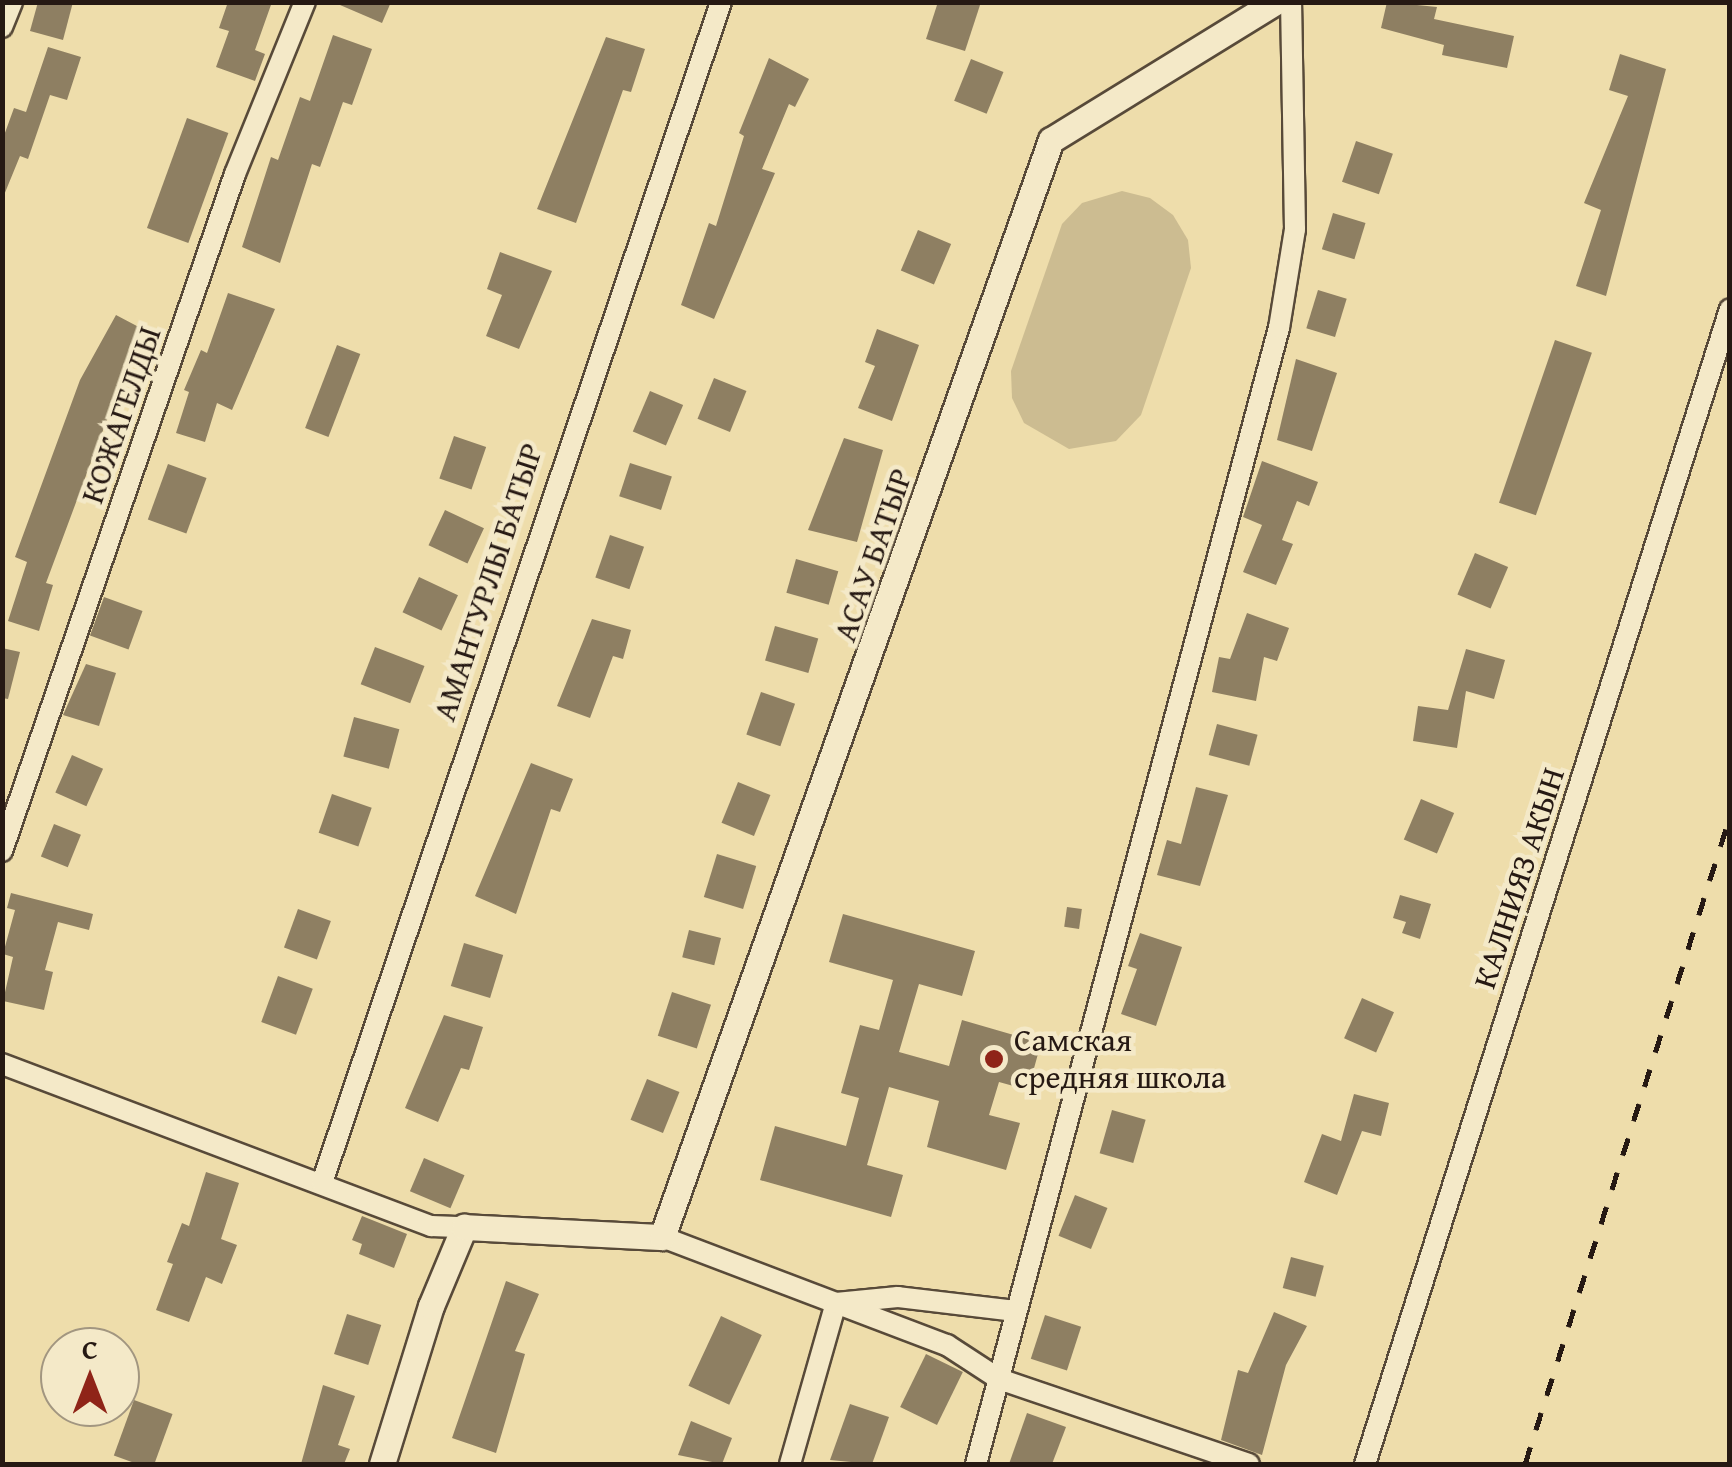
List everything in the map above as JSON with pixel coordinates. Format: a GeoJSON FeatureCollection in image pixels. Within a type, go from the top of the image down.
{"type":"FeatureCollection","features":[{"type":"Feature","properties":{"kind":"street"},"geometry":{"type":"LineString","coordinates":[[2,28],[12,2]]}},
{"type":"Feature","properties":{"kind":"street","name":"КОЖАГЕЛДЫ"},"geometry":{"type":"LineString","coordinates":[[2,851],[236,174],[305,2]]}},
{"type":"Feature","properties":{"kind":"street","name":"АМАНТУРЛЫ БАТЫР"},"geometry":{"type":"LineString","coordinates":[[322,1183],[721,2]]}},
{"type":"Feature","properties":{"kind":"street","name":"АСАУ БАТЫР"},"geometry":{"type":"LineString","coordinates":[[662,1237],[1051,140],[1275,2]]}},
{"type":"Feature","properties":{"kind":"street"},"geometry":{"type":"LineString","coordinates":[[976,1464],[1278,328],[1295,229],[1291,2]]}},
{"type":"Feature","properties":{"kind":"street","name":"КАЛНИЯЗ АКЫН"},"geometry":{"type":"LineString","coordinates":[[1365,1464],[1730,309]]}},
{"type":"Feature","properties":{"kind":"street"},"geometry":{"type":"LineString","coordinates":[[2,1064],[431,1226],[662,1237],[947,1345],[999,1380],[1250,1464]]}},
{"type":"Feature","properties":{"kind":"street"},"geometry":{"type":"LineString","coordinates":[[382,1464],[431,1306],[464,1227]]}},
{"type":"Feature","properties":{"kind":"street"},"geometry":{"type":"LineString","coordinates":[[836,1304],[898,1297],[1016,1311]]}},
{"type":"Feature","properties":{"kind":"street"},"geometry":{"type":"LineString","coordinates":[[790,1464],[836,1304]]}},
{"type":"Feature","properties":{"kind":"shaded area"},"geometry":{"type":"Polygon","coordinates":[[[1122,191],[1150,198],[1173,215],[1188,240],[1191,268],[1141,415],[1116,441],[1069,449],[1024,423],[1012,398],[1011,371],[1062,224],[1082,203],[1122,191]]]}},
{"type":"Feature","properties":{"kind":"building"},"geometry":{"type":"Polygon","coordinates":[[[38,2],[73,2],[63,40],[30,31],[38,2]]]}},
{"type":"Feature","properties":{"kind":"building"},"geometry":{"type":"Polygon","coordinates":[[[228,2],[272,2],[255,50],[265,54],[255,81],[216,67],[229,31],[219,28],[228,2]]]}},
{"type":"Feature","properties":{"kind":"building"},"geometry":{"type":"Polygon","coordinates":[[[333,2],[391,2],[382,23],[333,2]]]}},
{"type":"Feature","properties":{"kind":"building"},"geometry":{"type":"Polygon","coordinates":[[[938,2],[981,2],[965,51],[926,39],[938,2]]]}},
{"type":"Feature","properties":{"kind":"building"},"geometry":{"type":"Polygon","coordinates":[[[1387,2],[1437,7],[1434,19],[1514,36],[1507,68],[1442,55],[1444,45],[1381,28],[1387,2]]]}},
{"type":"Feature","properties":{"kind":"building"},"geometry":{"type":"Polygon","coordinates":[[[333,35],[372,49],[352,105],[343,102],[320,167],[312,164],[280,263],[242,247],[271,157],[278,160],[300,97],[310,101],[333,35]]]}},
{"type":"Feature","properties":{"kind":"building"},"geometry":{"type":"Polygon","coordinates":[[[606,37],[645,49],[631,92],[623,90],[576,223],[537,209],[606,37]]]}},
{"type":"Feature","properties":{"kind":"building"},"geometry":{"type":"Polygon","coordinates":[[[48,47],[81,57],[67,100],[50,95],[28,159],[20,156],[2,200],[2,141],[14,108],[26,112],[48,47]]]}},
{"type":"Feature","properties":{"kind":"building"},"geometry":{"type":"Polygon","coordinates":[[[1620,54],[1666,69],[1606,296],[1576,286],[1601,210],[1584,203],[1628,96],[1609,90],[1620,54]]]}},
{"type":"Feature","properties":{"kind":"building"},"geometry":{"type":"Polygon","coordinates":[[[769,58],[809,79],[795,107],[789,104],[762,169],[775,173],[714,319],[681,305],[709,223],[716,226],[744,136],[739,133],[769,58]]]}},
{"type":"Feature","properties":{"kind":"building"},"geometry":{"type":"Polygon","coordinates":[[[971,59],[1003,72],[987,114],[954,101],[971,59]]]}},
{"type":"Feature","properties":{"kind":"building"},"geometry":{"type":"Polygon","coordinates":[[[187,118],[228,133],[188,243],[147,228],[187,118]]]}},
{"type":"Feature","properties":{"kind":"building"},"geometry":{"type":"Polygon","coordinates":[[[1356,141],[1393,154],[1379,194],[1342,182],[1356,141]]]}},
{"type":"Feature","properties":{"kind":"building"},"geometry":{"type":"Polygon","coordinates":[[[1333,213],[1366,223],[1354,259],[1322,249],[1333,213]]]}},
{"type":"Feature","properties":{"kind":"building"},"geometry":{"type":"Polygon","coordinates":[[[918,230],[951,244],[934,285],[901,271],[918,230]]]}},
{"type":"Feature","properties":{"kind":"building"},"geometry":{"type":"Polygon","coordinates":[[[500,252],[552,271],[519,349],[486,336],[502,295],[487,289],[500,252]]]}},
{"type":"Feature","properties":{"kind":"building"},"geometry":{"type":"Polygon","coordinates":[[[1318,290],[1347,299],[1335,337],[1306,328],[1318,290]]]}},
{"type":"Feature","properties":{"kind":"building"},"geometry":{"type":"Polygon","coordinates":[[[228,293],[275,309],[232,410],[217,403],[205,442],[176,433],[189,392],[184,390],[201,350],[207,353],[228,293]]]}},
{"type":"Feature","properties":{"kind":"building"},"geometry":{"type":"Polygon","coordinates":[[[116,315],[152,334],[121,384],[100,438],[46,583],[53,585],[39,631],[8,621],[27,562],[15,557],[80,380],[116,315]]]}},
{"type":"Feature","properties":{"kind":"building"},"geometry":{"type":"Polygon","coordinates":[[[877,329],[919,345],[892,421],[858,408],[875,366],[865,362],[877,329]]]}},
{"type":"Feature","properties":{"kind":"building"},"geometry":{"type":"Polygon","coordinates":[[[1555,340],[1592,353],[1536,515],[1499,503],[1555,340]]]}},
{"type":"Feature","properties":{"kind":"building"},"geometry":{"type":"Polygon","coordinates":[[[337,345],[360,354],[328,437],[305,428],[337,345]]]}},
{"type":"Feature","properties":{"kind":"building"},"geometry":{"type":"Polygon","coordinates":[[[1296,359],[1337,373],[1312,451],[1277,440],[1296,359]]]}},
{"type":"Feature","properties":{"kind":"building"},"geometry":{"type":"Polygon","coordinates":[[[714,378],[746,391],[730,432],[698,419],[714,378]]]}},
{"type":"Feature","properties":{"kind":"building"},"geometry":{"type":"Polygon","coordinates":[[[650,391],[683,405],[666,446],[633,432],[650,391]]]}},
{"type":"Feature","properties":{"kind":"building"},"geometry":{"type":"Polygon","coordinates":[[[454,436],[486,447],[471,490],[439,479],[454,436]]]}},
{"type":"Feature","properties":{"kind":"building"},"geometry":{"type":"Polygon","coordinates":[[[844,438],[883,450],[857,542],[808,530],[844,438]]]}},
{"type":"Feature","properties":{"kind":"building"},"geometry":{"type":"Polygon","coordinates":[[[1262,461],[1318,482],[1309,506],[1297,501],[1282,540],[1293,544],[1276,585],[1243,572],[1262,525],[1243,517],[1262,461]]]}},
{"type":"Feature","properties":{"kind":"building"},"geometry":{"type":"Polygon","coordinates":[[[630,463],[672,477],[661,510],[619,496],[630,463]]]}},
{"type":"Feature","properties":{"kind":"building"},"geometry":{"type":"Polygon","coordinates":[[[168,464],[207,478],[186,533],[148,519],[168,464]]]}},
{"type":"Feature","properties":{"kind":"building"},"geometry":{"type":"Polygon","coordinates":[[[445,510],[484,528],[467,564],[429,545],[445,510]]]}},
{"type":"Feature","properties":{"kind":"building"},"geometry":{"type":"Polygon","coordinates":[[[610,535],[644,547],[629,589],[595,578],[610,535]]]}},
{"type":"Feature","properties":{"kind":"building"},"geometry":{"type":"Polygon","coordinates":[[[1475,553],[1508,567],[1491,608],[1457,594],[1475,553]]]}},
{"type":"Feature","properties":{"kind":"building"},"geometry":{"type":"Polygon","coordinates":[[[796,559],[838,571],[829,605],[786,593],[796,559]]]}},
{"type":"Feature","properties":{"kind":"building"},"geometry":{"type":"Polygon","coordinates":[[[419,577],[458,595],[441,631],[403,612],[419,577]]]}},
{"type":"Feature","properties":{"kind":"building"},"geometry":{"type":"Polygon","coordinates":[[[104,597],[143,611],[129,650],[90,636],[104,597]]]}},
{"type":"Feature","properties":{"kind":"building"},"geometry":{"type":"Polygon","coordinates":[[[1247,613],[1289,628],[1277,661],[1264,657],[1256,701],[1212,692],[1219,657],[1230,659],[1247,613]]]}},
{"type":"Feature","properties":{"kind":"building"},"geometry":{"type":"Polygon","coordinates":[[[592,619],[631,630],[623,659],[613,656],[590,718],[557,706],[592,619]]]}},
{"type":"Feature","properties":{"kind":"building"},"geometry":{"type":"Polygon","coordinates":[[[775,626],[818,638],[808,673],[765,661],[775,626]]]}},
{"type":"Feature","properties":{"kind":"building"},"geometry":{"type":"Polygon","coordinates":[[[375,647],[424,666],[410,703],[361,684],[375,647]]]}},
{"type":"Feature","properties":{"kind":"building"},"geometry":{"type":"Polygon","coordinates":[[[2,648],[20,652],[8,699],[2,698],[2,648]]]}},
{"type":"Feature","properties":{"kind":"building"},"geometry":{"type":"Polygon","coordinates":[[[1466,649],[1505,660],[1494,699],[1466,691],[1457,748],[1413,741],[1418,706],[1448,710],[1466,649]]]}},
{"type":"Feature","properties":{"kind":"building"},"geometry":{"type":"Polygon","coordinates":[[[86,664],[116,673],[99,726],[63,715],[86,664]]]}},
{"type":"Feature","properties":{"kind":"building"},"geometry":{"type":"Polygon","coordinates":[[[761,692],[795,704],[780,746],[746,735],[761,692]]]}},
{"type":"Feature","properties":{"kind":"building"},"geometry":{"type":"Polygon","coordinates":[[[354,717],[399,729],[389,769],[343,757],[354,717]]]}},
{"type":"Feature","properties":{"kind":"building"},"geometry":{"type":"Polygon","coordinates":[[[1217,724],[1258,735],[1249,766],[1209,755],[1217,724]]]}},
{"type":"Feature","properties":{"kind":"building"},"geometry":{"type":"Polygon","coordinates":[[[72,755],[103,769],[86,806],[55,792],[72,755]]]}},
{"type":"Feature","properties":{"kind":"building"},"geometry":{"type":"Polygon","coordinates":[[[531,763],[573,779],[560,812],[551,809],[516,914],[475,896],[531,763]]]}},
{"type":"Feature","properties":{"kind":"building"},"geometry":{"type":"Polygon","coordinates":[[[738,782],[770,795],[754,836],[722,823],[738,782]]]}},
{"type":"Feature","properties":{"kind":"building"},"geometry":{"type":"Polygon","coordinates":[[[1196,787],[1228,795],[1200,886],[1157,875],[1167,840],[1181,844],[1196,787]]]}},
{"type":"Feature","properties":{"kind":"building"},"geometry":{"type":"Polygon","coordinates":[[[332,794],[372,808],[358,846],[319,833],[332,794]]]}},
{"type":"Feature","properties":{"kind":"building"},"geometry":{"type":"Polygon","coordinates":[[[1421,799],[1454,813],[1437,854],[1404,840],[1421,799]]]}},
{"type":"Feature","properties":{"kind":"building"},"geometry":{"type":"Polygon","coordinates":[[[54,824],[81,835],[68,867],[41,856],[54,824]]]}},
{"type":"Feature","properties":{"kind":"building"},"geometry":{"type":"Polygon","coordinates":[[[717,854],[756,866],[743,909],[704,897],[717,854]]]}},
{"type":"Feature","properties":{"kind":"building"},"geometry":{"type":"Polygon","coordinates":[[[11,893],[93,914],[89,930],[58,922],[45,970],[53,972],[44,1010],[3,1001],[13,957],[3,954],[15,910],[7,908],[11,893]]]}},
{"type":"Feature","properties":{"kind":"building"},"geometry":{"type":"Polygon","coordinates":[[[1400,895],[1431,904],[1420,939],[1402,933],[1406,922],[1393,918],[1400,895]]]}},
{"type":"Feature","properties":{"kind":"building"},"geometry":{"type":"Polygon","coordinates":[[[1067,907],[1082,909],[1079,929],[1064,927],[1067,907]]]}},
{"type":"Feature","properties":{"kind":"building"},"geometry":{"type":"Polygon","coordinates":[[[298,909],[331,921],[317,959],[284,948],[298,909]]]}},
{"type":"Feature","properties":{"kind":"building","name":"Самская средняя школа"},"geometry":{"type":"Polygon","coordinates":[[[843,914],[975,951],[962,996],[919,984],[899,1052],[949,1066],[962,1020],[1041,1043],[1028,1090],[999,1082],[989,1115],[1020,1123],[1006,1170],[927,1147],[939,1101],[889,1087],[867,1165],[903,1175],[891,1217],[760,1180],[775,1126],[846,1146],[859,1098],[841,1093],[860,1025],[879,1030],[893,980],[829,962],[843,914]]]}},
{"type":"Feature","properties":{"kind":"building"},"geometry":{"type":"Polygon","coordinates":[[[689,930],[721,938],[714,965],[682,957],[689,930]]]}},
{"type":"Feature","properties":{"kind":"building"},"geometry":{"type":"Polygon","coordinates":[[[1140,933],[1182,947],[1156,1026],[1121,1014],[1137,969],[1128,966],[1140,933]]]}},
{"type":"Feature","properties":{"kind":"building"},"geometry":{"type":"Polygon","coordinates":[[[464,943],[503,955],[490,998],[451,986],[464,943]]]}},
{"type":"Feature","properties":{"kind":"building"},"geometry":{"type":"Polygon","coordinates":[[[278,976],[313,989],[296,1035],[261,1022],[278,976]]]}},
{"type":"Feature","properties":{"kind":"building"},"geometry":{"type":"Polygon","coordinates":[[[672,992],[711,1005],[697,1048],[658,1036],[672,992]]]}},
{"type":"Feature","properties":{"kind":"building"},"geometry":{"type":"Polygon","coordinates":[[[1362,998],[1394,1012],[1376,1052],[1344,1038],[1362,998]]]}},
{"type":"Feature","properties":{"kind":"building"},"geometry":{"type":"Polygon","coordinates":[[[444,1015],[483,1027],[469,1070],[461,1068],[438,1122],[405,1108],[444,1015]]]}},
{"type":"Feature","properties":{"kind":"building"},"geometry":{"type":"Polygon","coordinates":[[[647,1079],[679,1092],[663,1133],[631,1120],[647,1079]]]}},
{"type":"Feature","properties":{"kind":"building"},"geometry":{"type":"Polygon","coordinates":[[[1354,1094],[1389,1103],[1381,1136],[1362,1131],[1337,1195],[1304,1182],[1322,1134],[1341,1141],[1354,1094]]]}},
{"type":"Feature","properties":{"kind":"building"},"geometry":{"type":"Polygon","coordinates":[[[1112,1110],[1146,1120],[1133,1163],[1100,1153],[1112,1110]]]}},
{"type":"Feature","properties":{"kind":"building"},"geometry":{"type":"Polygon","coordinates":[[[424,1158],[465,1175],[450,1208],[410,1191],[424,1158]]]}},
{"type":"Feature","properties":{"kind":"building"},"geometry":{"type":"Polygon","coordinates":[[[206,1172],[239,1183],[221,1239],[237,1245],[222,1284],[206,1277],[189,1322],[156,1310],[173,1264],[167,1262],[182,1223],[189,1226],[206,1172]]]}},
{"type":"Feature","properties":{"kind":"building"},"geometry":{"type":"Polygon","coordinates":[[[1075,1195],[1107,1208],[1091,1249],[1059,1236],[1075,1195]]]}},
{"type":"Feature","properties":{"kind":"building"},"geometry":{"type":"Polygon","coordinates":[[[362,1216],[407,1234],[394,1268],[359,1254],[362,1244],[352,1240],[362,1216]]]}},
{"type":"Feature","properties":{"kind":"building"},"geometry":{"type":"Polygon","coordinates":[[[1291,1257],[1324,1266],[1316,1297],[1283,1288],[1291,1257]]]}},
{"type":"Feature","properties":{"kind":"building"},"geometry":{"type":"Polygon","coordinates":[[[506,1281],[539,1294],[515,1351],[525,1354],[496,1453],[452,1438],[506,1281]]]}},
{"type":"Feature","properties":{"kind":"building"},"geometry":{"type":"Polygon","coordinates":[[[1274,1312],[1307,1326],[1286,1365],[1262,1455],[1221,1440],[1238,1370],[1248,1373],[1274,1312]]]}},
{"type":"Feature","properties":{"kind":"building"},"geometry":{"type":"Polygon","coordinates":[[[347,1314],[381,1325],[368,1365],[334,1354],[347,1314]]]}},
{"type":"Feature","properties":{"kind":"building"},"geometry":{"type":"Polygon","coordinates":[[[1045,1315],[1081,1327],[1067,1370],[1031,1359],[1045,1315]]]}},
{"type":"Feature","properties":{"kind":"building"},"geometry":{"type":"Polygon","coordinates":[[[721,1316],[762,1335],[729,1405],[688,1386],[721,1316]]]}},
{"type":"Feature","properties":{"kind":"building"},"geometry":{"type":"Polygon","coordinates":[[[926,1354],[963,1372],[937,1425],[900,1407],[926,1354]]]}},
{"type":"Feature","properties":{"kind":"building"},"geometry":{"type":"Polygon","coordinates":[[[323,1385],[355,1396],[338,1445],[350,1449],[344,1464],[301,1464],[323,1385]]]}},
{"type":"Feature","properties":{"kind":"building"},"geometry":{"type":"Polygon","coordinates":[[[140,1402],[173,1414],[154,1464],[137,1464],[114,1455],[124,1427],[140,1427],[140,1402]]]}},
{"type":"Feature","properties":{"kind":"building"},"geometry":{"type":"Polygon","coordinates":[[[850,1404],[889,1417],[872,1464],[830,1460],[850,1404]]]}},
{"type":"Feature","properties":{"kind":"building"},"geometry":{"type":"Polygon","coordinates":[[[1027,1413],[1066,1427],[1052,1464],[1009,1464],[1027,1413]]]}},
{"type":"Feature","properties":{"kind":"building"},"geometry":{"type":"Polygon","coordinates":[[[691,1421],[732,1438],[722,1464],[678,1455],[691,1421]]]}},
{"type":"Feature","properties":{"kind":"railway"},"geometry":{"type":"LineString","coordinates":[[1525,1464],[1730,816]]}},
{"type":"Feature","properties":{"kind":"place","name":"Самская средняя школа"},"geometry":{"type":"Point","coordinates":[994,1059]}}]}
